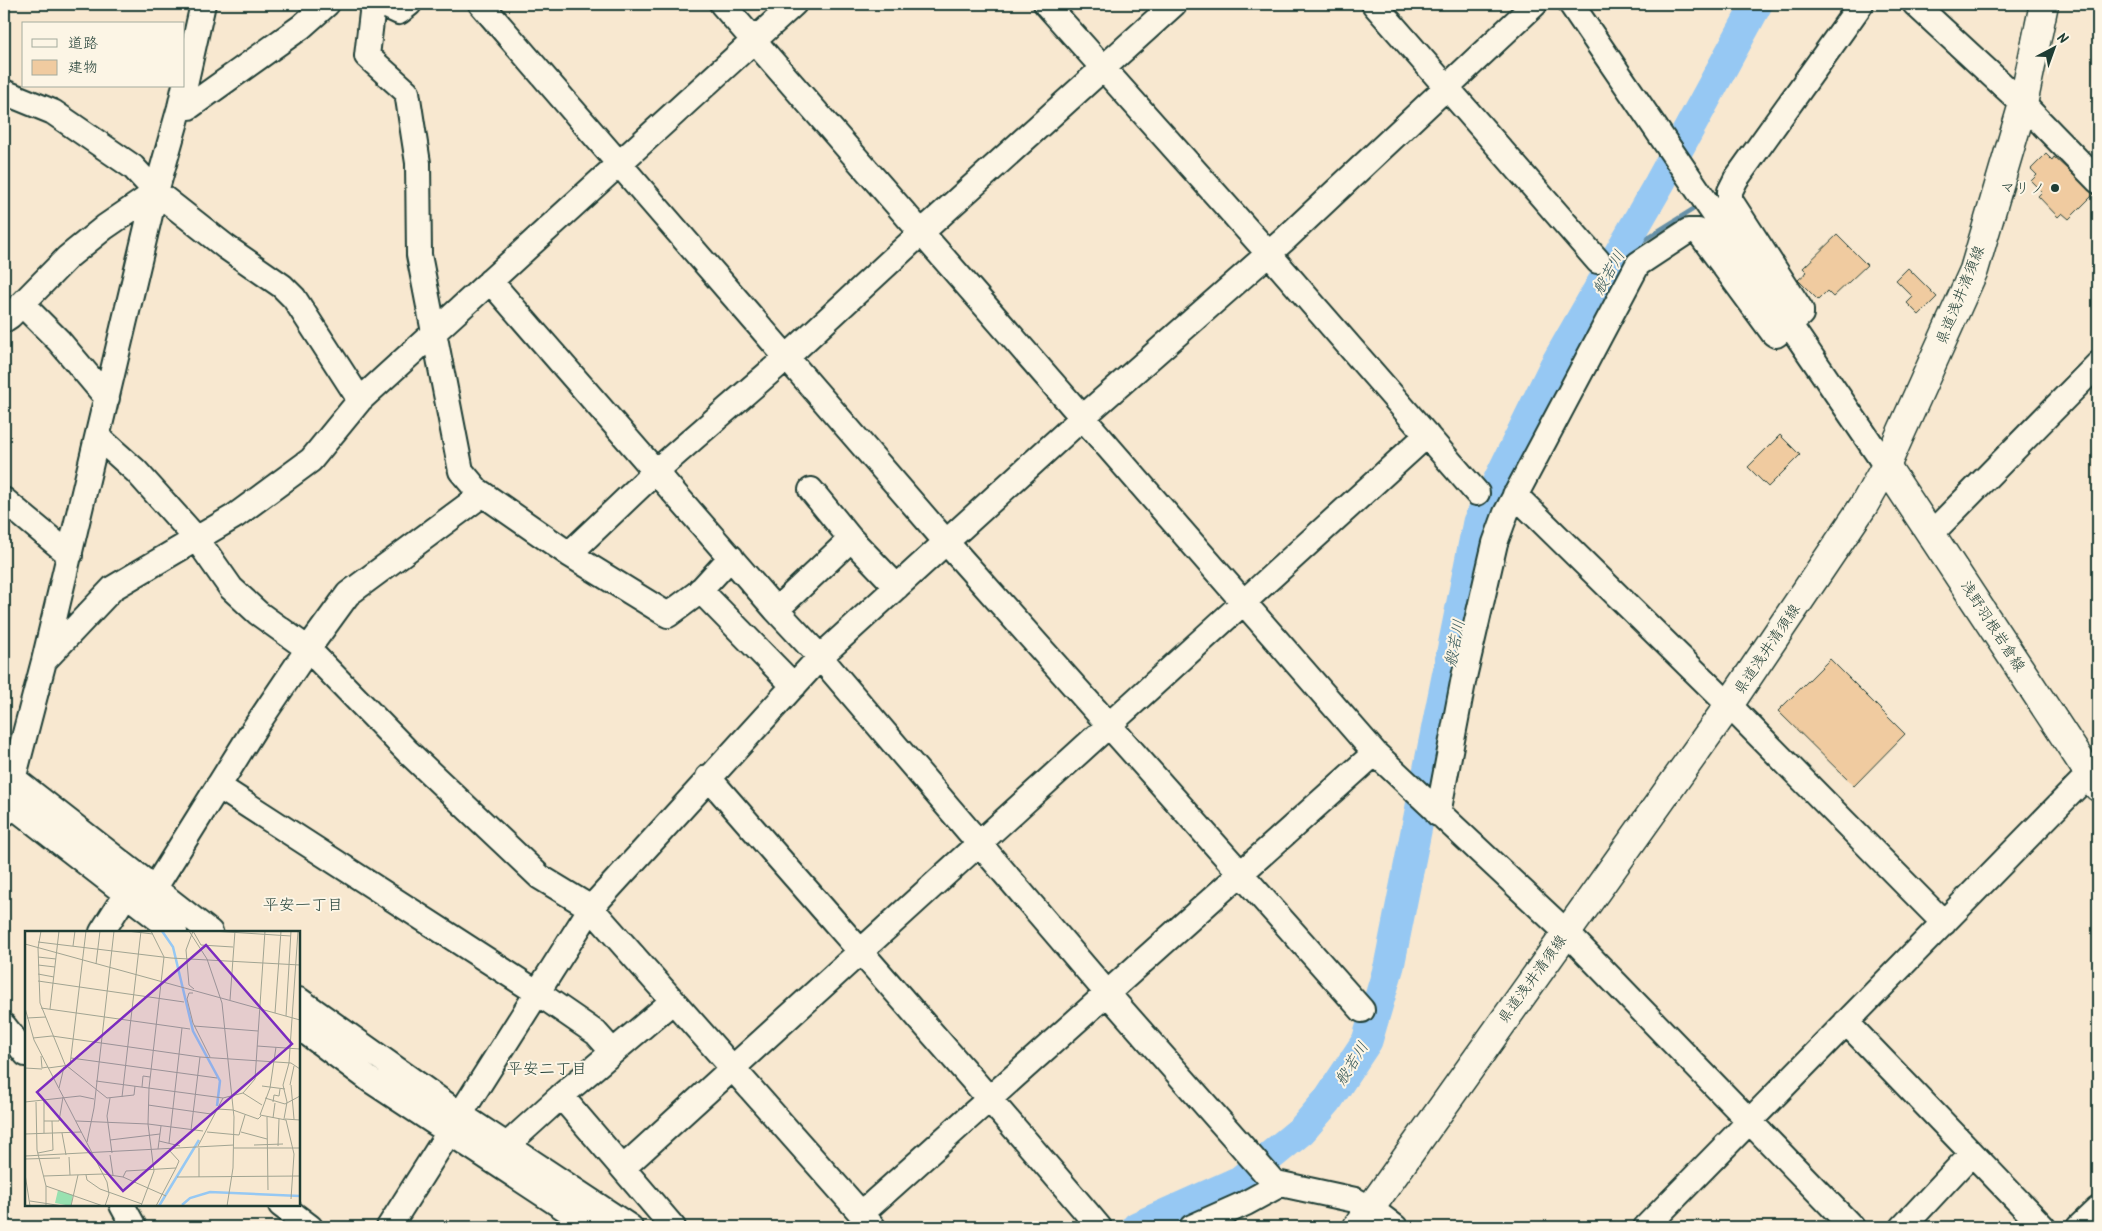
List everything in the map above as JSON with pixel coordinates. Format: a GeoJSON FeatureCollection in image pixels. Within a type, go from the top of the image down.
{"type":"FeatureCollection","features":[{"type":"Feature","properties":{"kind":"main road","name":"県道浅井清須線"},"geometry":{"type":"LineString","coordinates":[[1363,1218],[1729,704],[1864,505],[1886,466],[1974,270],[2023,104],[2044,4]]}},
{"type":"Feature","properties":{"kind":"main road","name":"浅野羽根岩倉線"},"geometry":{"type":"LineString","coordinates":[[1886,466],[2095,775]]}},
{"type":"Feature","properties":{"kind":"street"},"geometry":{"type":"LineString","coordinates":[[185,85],[203,4]]}},
{"type":"Feature","properties":{"kind":"street"},"geometry":{"type":"LineString","coordinates":[[180,107],[189,107],[301,27],[328,4]]}},
{"type":"Feature","properties":{"kind":"street"},"geometry":{"type":"LineString","coordinates":[[374,4],[367,56],[407,92],[418,163],[419,255],[462,471],[476,490],[569,554],[668,614],[700,590],[731,557]]}},
{"type":"Feature","properties":{"kind":"street"},"geometry":{"type":"LineString","coordinates":[[382,4],[399,12],[409,4]]}},
{"type":"Feature","properties":{"kind":"street"},"geometry":{"type":"LineString","coordinates":[[481,4],[947,543],[1240,875],[1362,1010]]}},
{"type":"Feature","properties":{"kind":"street"},"geometry":{"type":"LineString","coordinates":[[722,4],[1375,752],[1438,814],[1566,932],[1748,1122],[1852,1227]]}},
{"type":"Feature","properties":{"kind":"street"},"geometry":{"type":"LineString","coordinates":[[44,661],[113,588],[235,516],[311,460],[360,400],[794,4]]}},
{"type":"Feature","properties":{"kind":"street"},"geometry":{"type":"LineString","coordinates":[[1046,4],[1269,254],[1477,493]]}},
{"type":"Feature","properties":{"kind":"street"},"geometry":{"type":"LineString","coordinates":[[569,554],[656,471],[787,357],[1174,4]]}},
{"type":"Feature","properties":{"kind":"street"},"geometry":{"type":"LineString","coordinates":[[1374,4],[1598,262]]}},
{"type":"Feature","properties":{"kind":"street"},"geometry":{"type":"LineString","coordinates":[[389,1227],[456,1124],[591,908],[708,777],[820,657],[1082,418],[1269,254],[1535,4]]}},
{"type":"Feature","properties":{"kind":"street"},"geometry":{"type":"LineString","coordinates":[[1571,4],[1886,466]]}},
{"type":"Feature","properties":{"kind":"street"},"geometry":{"type":"LineString","coordinates":[[1438,814],[1464,677],[1495,543],[1515,495],[1638,264],[1688,230],[1698,232],[1773,333],[1776,334],[1801,314],[1801,310],[1730,200],[1730,191],[1736,179],[1861,4]]}},
{"type":"Feature","properties":{"kind":"street"},"geometry":{"type":"LineString","coordinates":[[1915,4],[2023,104],[2098,181]]}},
{"type":"Feature","properties":{"kind":"street"},"geometry":{"type":"LineString","coordinates":[[6,792],[44,661],[156,192],[184,88]]}},
{"type":"Feature","properties":{"kind":"street"},"geometry":{"type":"LineString","coordinates":[[4,92],[53,112],[133,167],[156,192],[226,247],[282,286],[294,298],[360,400]]}},
{"type":"Feature","properties":{"kind":"street"},"geometry":{"type":"LineString","coordinates":[[4,320],[68,257],[105,227],[156,192]]}},
{"type":"Feature","properties":{"kind":"street"},"geometry":{"type":"LineString","coordinates":[[490,281],[776,610],[820,657],[1107,993],[1277,1186]]}},
{"type":"Feature","properties":{"kind":"street"},"geometry":{"type":"LineString","coordinates":[[22,304],[59,341],[107,398]]}},
{"type":"Feature","properties":{"kind":"street"},"geometry":{"type":"LineString","coordinates":[[1932,534],[2098,364]]}},
{"type":"Feature","properties":{"kind":"street"},"geometry":{"type":"LineString","coordinates":[[623,1168],[1427,435]]}},
{"type":"Feature","properties":{"kind":"street"},"geometry":{"type":"LineString","coordinates":[[98,436],[136,471],[196,538],[231,588],[258,613],[308,649],[485,827],[540,877],[591,908],[867,1221],[991,1098],[1375,752]]}},
{"type":"Feature","properties":{"kind":"street"},"geometry":{"type":"LineString","coordinates":[[812,490],[852,539],[897,587]]}},
{"type":"Feature","properties":{"kind":"street"},"geometry":{"type":"LineString","coordinates":[[154,889],[218,786],[308,649],[348,594],[483,494]]}},
{"type":"Feature","properties":{"kind":"street"},"geometry":{"type":"LineString","coordinates":[[1515,495],[1729,704],[1944,922]]}},
{"type":"Feature","properties":{"kind":"street"},"geometry":{"type":"LineString","coordinates":[[4,500],[70,555]]}},
{"type":"Feature","properties":{"kind":"street"},"geometry":{"type":"LineString","coordinates":[[776,610],[852,539]]}},
{"type":"Feature","properties":{"kind":"street"},"geometry":{"type":"LineString","coordinates":[[700,590],[794,686]]}},
{"type":"Feature","properties":{"kind":"street"},"geometry":{"type":"LineString","coordinates":[[1646,1227],[1944,922],[2095,775]]}},
{"type":"Feature","properties":{"kind":"street"},"geometry":{"type":"LineString","coordinates":[[708,777],[859,952],[991,1098],[1099,1227]]}},
{"type":"Feature","properties":{"kind":"street"},"geometry":{"type":"LineString","coordinates":[[218,786],[538,993],[596,1033],[613,1052]]}},
{"type":"Feature","properties":{"kind":"street"},"geometry":{"type":"LineString","coordinates":[[6,792],[154,889],[209,931]]}},
{"type":"Feature","properties":{"kind":"street"},"geometry":{"type":"LineString","coordinates":[[6,792],[126,894],[173,931]]}},
{"type":"Feature","properties":{"kind":"street"},"geometry":{"type":"LineString","coordinates":[[103,931],[126,894]]}},
{"type":"Feature","properties":{"kind":"street"},"geometry":{"type":"LineString","coordinates":[[300,1001],[585,1225]]}},
{"type":"Feature","properties":{"kind":"street"},"geometry":{"type":"LineString","coordinates":[[507,1145],[561,1096],[674,1001]]}},
{"type":"Feature","properties":{"kind":"street"},"geometry":{"type":"LineString","coordinates":[[1846,1022],[2043,1227]]}},
{"type":"Feature","properties":{"kind":"street"},"geometry":{"type":"LineString","coordinates":[[4,1026],[25,1053]]}},
{"type":"Feature","properties":{"kind":"street"},"geometry":{"type":"LineString","coordinates":[[300,1028],[370,1080],[456,1124],[507,1145],[630,1227]]}},
{"type":"Feature","properties":{"kind":"street"},"geometry":{"type":"LineString","coordinates":[[561,1096],[673,1227]]}},
{"type":"Feature","properties":{"kind":"street"},"geometry":{"type":"LineString","coordinates":[[1903,1227],[1972,1154]]}},
{"type":"Feature","properties":{"kind":"street"},"geometry":{"type":"LineString","coordinates":[[1192,1227],[1246,1203],[1281,1184],[1355,1200],[1363,1218],[1395,1227]]}},
{"type":"Feature","properties":{"kind":"street"},"geometry":{"type":"LineString","coordinates":[[123,1206],[134,1227]]}},
{"type":"Feature","properties":{"kind":"street"},"geometry":{"type":"LineString","coordinates":[[283,1206],[310,1227]]}},
{"type":"Feature","properties":{"kind":"street"},"geometry":{"type":"LineString","coordinates":[[2079,1227],[2098,1209]]}},
{"type":"Feature","properties":{"kind":"building"},"geometry":{"type":"Polygon","coordinates":[[[2046,154],[2052,160],[2054,157],[2094,194],[2069,219],[2062,213],[2058,217],[2038,196],[2042,192],[2031,181],[2037,175],[2031,169],[2046,154]]]}},
{"type":"Feature","properties":{"kind":"building"},"geometry":{"type":"Polygon","coordinates":[[[1837,235],[1867,265],[1833,297],[1827,291],[1818,300],[1798,280],[1807,272],[1803,268],[1837,235]]]}},
{"type":"Feature","properties":{"kind":"building"},"geometry":{"type":"Polygon","coordinates":[[[1908,268],[1937,297],[1919,315],[1907,303],[1913,297],[1896,280],[1908,268]]]}},
{"type":"Feature","properties":{"kind":"building"},"geometry":{"type":"Polygon","coordinates":[[[1780,435],[1800,455],[1768,487],[1748,467],[1780,435]]]}},
{"type":"Feature","properties":{"kind":"building"},"geometry":{"type":"Polygon","coordinates":[[[1830,659],[1905,734],[1854,786],[1778,711],[1830,659]]]}},
{"type":"Feature","properties":{"kind":"waterway","name":"般若川"},"geometry":{"type":"LineString","coordinates":[[1137,1227],[1240,1181],[1302,1130],[1327,1101],[1367,1041],[1389,966],[1478,522],[1554,367],[1659,184],[1757,4]]}},
{"type":"Feature","properties":{"kind":"waterway"},"geometry":{"type":"LineString","coordinates":[[1618,256],[1692,210]]}},
{"type":"Feature","properties":{"kind":"waterway"},"geometry":{"type":"LineString","coordinates":[[2090,1203],[2098,1194]]}},
{"type":"Feature","properties":{"kind":"waterway"},"geometry":{"type":"LineString","coordinates":[[2064,1227],[2071,1221]]}},
{"type":"Feature","properties":{"kind":"place","name":"マリノ"},"geometry":{"type":"Point","coordinates":[2055,188]}},
{"type":"Feature","properties":{"kind":"district","name":"平安一丁目"},"geometry":{"type":"Point","coordinates":[303,904]}},
{"type":"Feature","properties":{"kind":"district","name":"平安二丁目"},"geometry":{"type":"Point","coordinates":[547,1068]}}]}
